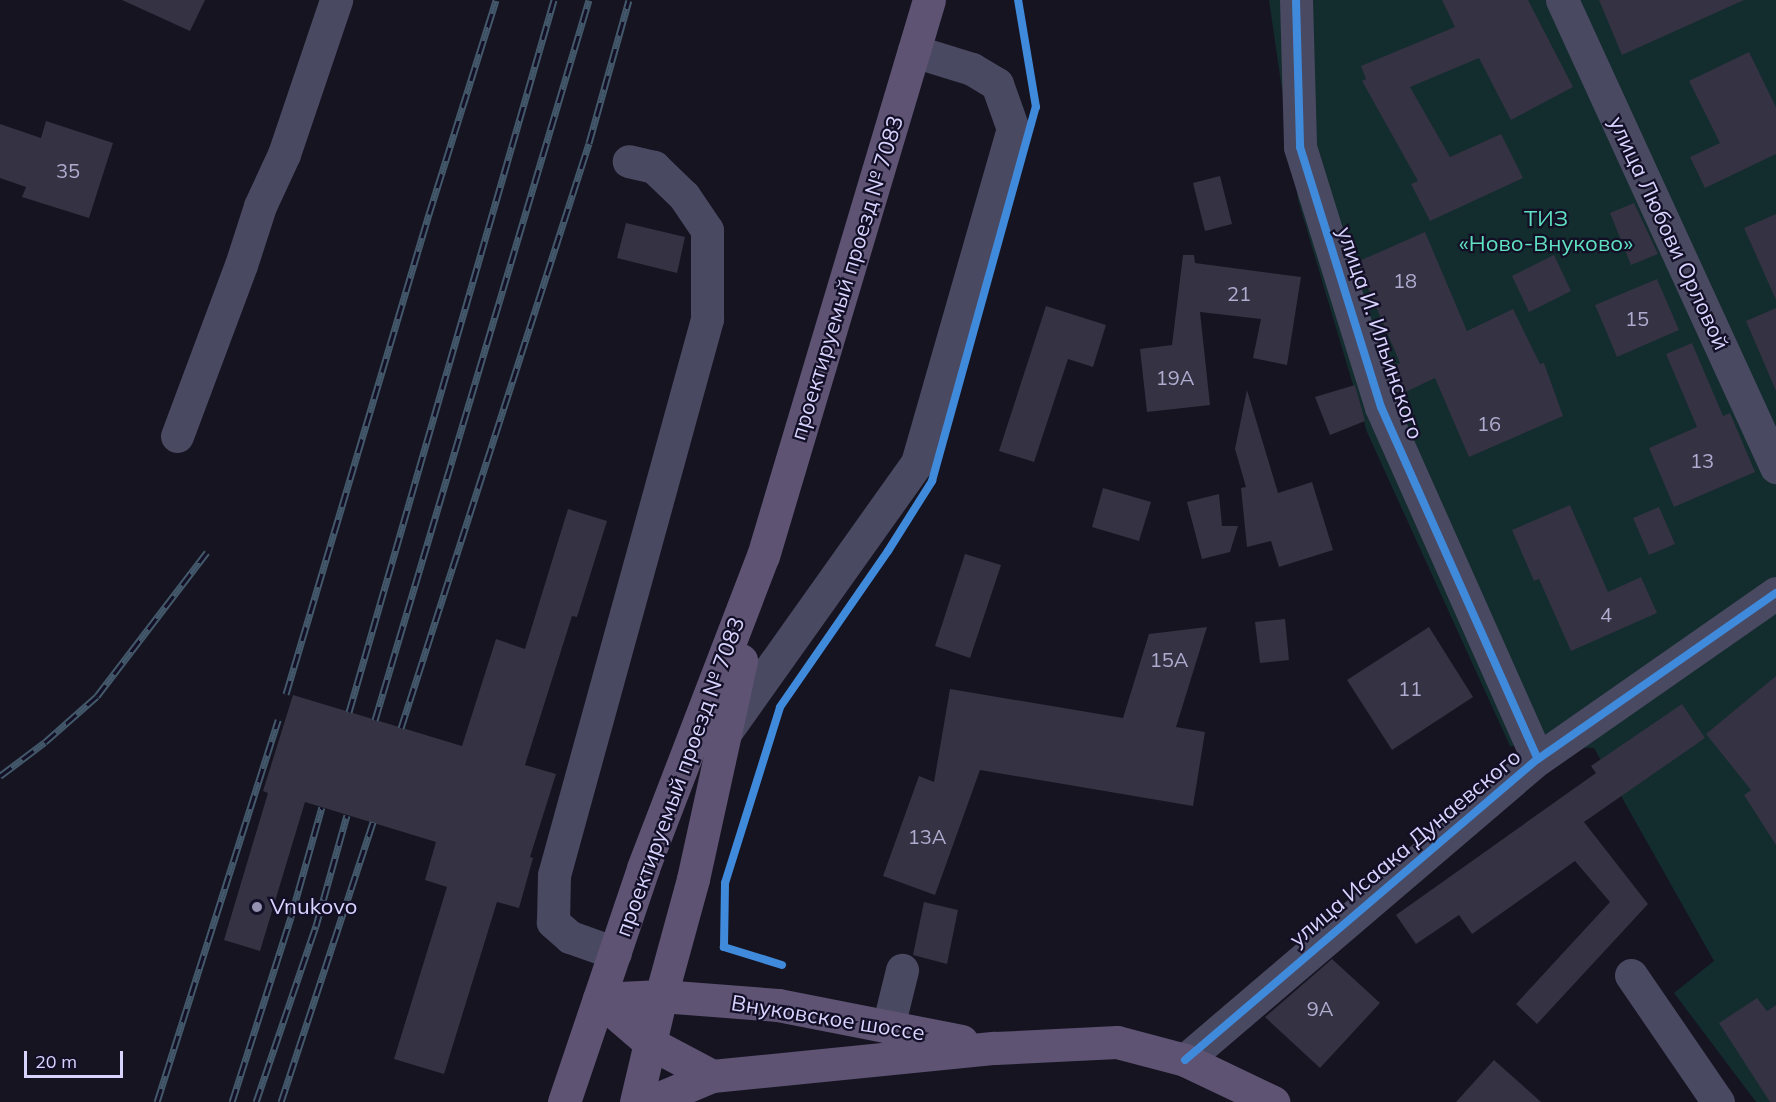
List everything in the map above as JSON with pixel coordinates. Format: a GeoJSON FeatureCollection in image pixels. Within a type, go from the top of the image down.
{"type":"FeatureCollection","features":[{"type":"Feature","properties":{"kind":"main road","name":"проектируемый проезд № 7083"},"geometry":{"type":"LineString","coordinates":[[661,996],[693,879],[764,556],[929,0]]}},
{"type":"Feature","properties":{"kind":"main road","name":"проектируемый проезд № 7083"},"geometry":{"type":"LineString","coordinates":[[599,999],[648,856],[764,556]]}},
{"type":"Feature","properties":{"kind":"main road","name":"Внуковское шоссе"},"geometry":{"type":"LineString","coordinates":[[599,999],[661,996],[778,1005],[995,1048]]}},
{"type":"Feature","properties":{"kind":"main road"},"geometry":{"type":"LineString","coordinates":[[636,1102],[661,996]]}},
{"type":"Feature","properties":{"kind":"main road"},"geometry":{"type":"LineString","coordinates":[[564,1102],[599,999],[650,1043],[712,1076]]}},
{"type":"Feature","properties":{"kind":"main road","name":"Внуковское шоссе"},"geometry":{"type":"LineString","coordinates":[[650,1102],[712,1076],[995,1048],[1117,1042],[1185,1060],[1273,1102]]}},
{"type":"Feature","properties":{"kind":"street"},"geometry":{"type":"LineString","coordinates":[[177,436],[241,265],[260,206],[284,154],[336,0]]}},
{"type":"Feature","properties":{"kind":"street","name":"улица И. Ильинского"},"geometry":{"type":"LineString","coordinates":[[1296,0],[1300,147],[1377,396],[1538,759]]}},
{"type":"Feature","properties":{"kind":"street","name":"улица Любови Орловой"},"geometry":{"type":"LineString","coordinates":[[1562,0],[1776,467]]}},
{"type":"Feature","properties":{"kind":"street"},"geometry":{"type":"LineString","coordinates":[[725,733],[917,463],[1013,129],[997,84],[972,69],[914,51]]}},
{"type":"Feature","properties":{"kind":"street"},"geometry":{"type":"LineString","coordinates":[[615,953],[570,938],[552,922],[554,875],[707,319],[706,230],[684,196],[654,167],[629,161]]}},
{"type":"Feature","properties":{"kind":"street","name":"улица Исаака Дунаевского"},"geometry":{"type":"LineString","coordinates":[[1185,1060],[1538,759],[1776,593]]}},
{"type":"Feature","properties":{"kind":"street"},"geometry":{"type":"LineString","coordinates":[[888,1027],[902,970]]}},
{"type":"Feature","properties":{"kind":"street"},"geometry":{"type":"LineString","coordinates":[[1631,975],[1718,1102]]}},
{"type":"Feature","properties":{"kind":"green space","name":"ТИЗ «Ново-Внуково»"},"geometry":{"type":"Polygon","coordinates":[[[1269,0],[1776,0],[1776,1102],[1756,1102],[1674,993],[1714,961],[1594,748],[1510,746],[1367,432],[1298,200],[1269,0]]]}},
{"type":"Feature","properties":{"kind":"building"},"geometry":{"type":"Polygon","coordinates":[[[122,0],[205,0],[190,31],[122,0]]]}},
{"type":"Feature","properties":{"kind":"building"},"geometry":{"type":"Polygon","coordinates":[[[1442,0],[1528,0],[1573,87],[1511,120],[1479,58],[1410,87],[1450,157],[1501,134],[1523,178],[1430,221],[1411,184],[1418,181],[1362,81],[1366,79],[1361,66],[1455,27],[1442,0]]]}},
{"type":"Feature","properties":{"kind":"building"},"geometry":{"type":"Polygon","coordinates":[[[1599,0],[1744,0],[1622,55],[1599,0]]]}},
{"type":"Feature","properties":{"kind":"building"},"geometry":{"type":"Polygon","coordinates":[[[1749,52],[1776,107],[1776,154],[1705,188],[1690,157],[1720,143],[1689,81],[1749,52]]]}},
{"type":"Feature","properties":{"kind":"building"},"geometry":{"type":"Polygon","coordinates":[[[46,121],[113,143],[89,218],[22,197],[26,187],[0,178],[0,124],[41,138],[46,121]]]}},
{"type":"Feature","properties":{"kind":"building"},"geometry":{"type":"Polygon","coordinates":[[[1220,176],[1232,224],[1205,231],[1193,183],[1220,176]]]}},
{"type":"Feature","properties":{"kind":"building"},"geometry":{"type":"Polygon","coordinates":[[[1634,203],[1658,254],[1631,265],[1610,213],[1634,203]]]}},
{"type":"Feature","properties":{"kind":"building"},"geometry":{"type":"Polygon","coordinates":[[[1776,214],[1776,300],[1744,228],[1776,214]]]}},
{"type":"Feature","properties":{"kind":"building"},"geometry":{"type":"Polygon","coordinates":[[[626,223],[685,237],[677,273],[617,258],[626,223]]]}},
{"type":"Feature","properties":{"kind":"building"},"geometry":{"type":"Polygon","coordinates":[[[1425,232],[1467,331],[1513,309],[1540,364],[1544,363],[1563,416],[1469,457],[1435,378],[1397,396],[1389,369],[1400,363],[1357,262],[1425,232]]]}},
{"type":"Feature","properties":{"kind":"building"},"geometry":{"type":"Polygon","coordinates":[[[1183,255],[1194,255],[1195,263],[1301,277],[1287,365],[1253,358],[1261,319],[1200,312],[1210,405],[1147,412],[1140,349],[1172,345],[1183,255]]]}},
{"type":"Feature","properties":{"kind":"building"},"geometry":{"type":"Polygon","coordinates":[[[1554,255],[1571,291],[1529,312],[1512,276],[1554,255]]]}},
{"type":"Feature","properties":{"kind":"building"},"geometry":{"type":"Polygon","coordinates":[[[1657,279],[1679,330],[1617,357],[1595,305],[1657,279]]]}},
{"type":"Feature","properties":{"kind":"building"},"geometry":{"type":"Polygon","coordinates":[[[1046,306],[1106,325],[1093,367],[1068,359],[1034,462],[999,451],[1046,306]]]}},
{"type":"Feature","properties":{"kind":"building"},"geometry":{"type":"Polygon","coordinates":[[[1776,308],[1776,391],[1746,321],[1776,308]]]}},
{"type":"Feature","properties":{"kind":"building"},"geometry":{"type":"Polygon","coordinates":[[[1692,343],[1723,416],[1730,413],[1755,472],[1674,507],[1649,448],[1697,427],[1666,354],[1692,343]]]}},
{"type":"Feature","properties":{"kind":"building"},"geometry":{"type":"Polygon","coordinates":[[[1355,385],[1365,421],[1330,435],[1315,397],[1355,385]]]}},
{"type":"Feature","properties":{"kind":"building"},"geometry":{"type":"Polygon","coordinates":[[[1247,390],[1278,493],[1312,482],[1333,550],[1279,567],[1271,541],[1247,547],[1241,488],[1246,487],[1235,449],[1247,390]]]}},
{"type":"Feature","properties":{"kind":"building"},"geometry":{"type":"Polygon","coordinates":[[[1103,488],[1151,502],[1139,541],[1092,527],[1103,488]]]}},
{"type":"Feature","properties":{"kind":"building"},"geometry":{"type":"Polygon","coordinates":[[[1219,494],[1222,526],[1238,526],[1230,552],[1202,559],[1187,502],[1219,494]]]}},
{"type":"Feature","properties":{"kind":"building"},"geometry":{"type":"Polygon","coordinates":[[[1570,505],[1608,592],[1641,577],[1657,613],[1571,651],[1539,579],[1534,581],[1512,530],[1570,505]]]}},
{"type":"Feature","properties":{"kind":"building"},"geometry":{"type":"Polygon","coordinates":[[[1659,507],[1675,544],[1649,555],[1633,518],[1659,507]]]}},
{"type":"Feature","properties":{"kind":"building"},"geometry":{"type":"Polygon","coordinates":[[[568,509],[607,521],[577,617],[572,616],[525,765],[556,774],[530,857],[533,858],[519,908],[497,902],[444,1074],[394,1059],[447,887],[425,880],[436,842],[305,802],[260,951],[224,940],[268,793],[263,791],[293,695],[462,746],[496,639],[525,649],[568,509]]]}},
{"type":"Feature","properties":{"kind":"building"},"geometry":{"type":"Polygon","coordinates":[[[965,554],[1001,565],[970,658],[935,646],[965,554]]]}},
{"type":"Feature","properties":{"kind":"building"},"geometry":{"type":"Polygon","coordinates":[[[1285,619],[1289,660],[1260,663],[1255,622],[1285,619]]]}},
{"type":"Feature","properties":{"kind":"building"},"geometry":{"type":"Polygon","coordinates":[[[1207,627],[1176,727],[1205,732],[1193,806],[980,770],[935,895],[883,876],[919,776],[934,782],[950,689],[1123,718],[1149,634],[1207,627]]]}},
{"type":"Feature","properties":{"kind":"building"},"geometry":{"type":"Polygon","coordinates":[[[1429,627],[1473,697],[1392,750],[1347,680],[1429,627]]]}},
{"type":"Feature","properties":{"kind":"building"},"geometry":{"type":"Polygon","coordinates":[[[1776,676],[1776,845],[1744,795],[1751,790],[1706,734],[1776,676]]]}},
{"type":"Feature","properties":{"kind":"building"},"geometry":{"type":"Polygon","coordinates":[[[1682,704],[1705,738],[1584,822],[1648,904],[1537,1024],[1516,1004],[1610,902],[1575,861],[1472,934],[1459,915],[1416,944],[1396,915],[1596,773],[1591,766],[1682,704]]]}},
{"type":"Feature","properties":{"kind":"building"},"geometry":{"type":"Polygon","coordinates":[[[924,902],[958,910],[947,964],[913,955],[924,902]]]}},
{"type":"Feature","properties":{"kind":"building"},"geometry":{"type":"Polygon","coordinates":[[[1332,959],[1380,1003],[1320,1068],[1265,1017],[1332,959]]]}},
{"type":"Feature","properties":{"kind":"building"},"geometry":{"type":"Polygon","coordinates":[[[1757,998],[1767,1011],[1776,1005],[1776,1102],[1770,1102],[1719,1023],[1757,998]]]}},
{"type":"Feature","properties":{"kind":"building"},"geometry":{"type":"Polygon","coordinates":[[[1494,1060],[1541,1102],[1456,1102],[1494,1060]]]}},
{"type":"Feature","properties":{"kind":"railway"},"geometry":{"type":"LineString","coordinates":[[286,694],[429,214],[496,0]]}},
{"type":"Feature","properties":{"kind":"railway"},"geometry":{"type":"LineString","coordinates":[[349,712],[554,0]]}},
{"type":"Feature","properties":{"kind":"railway"},"geometry":{"type":"LineString","coordinates":[[375,720],[589,0]]}},
{"type":"Feature","properties":{"kind":"railway"},"geometry":{"type":"LineString","coordinates":[[401,728],[589,143],[629,0]]}},
{"type":"Feature","properties":{"kind":"railway"},"geometry":{"type":"LineString","coordinates":[[0,776],[45,742],[97,696],[207,552]]}},
{"type":"Feature","properties":{"kind":"railway"},"geometry":{"type":"LineString","coordinates":[[157,1102],[278,720]]}},
{"type":"Feature","properties":{"kind":"railway"},"geometry":{"type":"LineString","coordinates":[[232,1102],[291,917],[322,807]]}},
{"type":"Feature","properties":{"kind":"railway"},"geometry":{"type":"LineString","coordinates":[[256,1102],[316,926],[347,815]]}},
{"type":"Feature","properties":{"kind":"railway"},"geometry":{"type":"LineString","coordinates":[[281,1102],[373,822]]}},
{"type":"Feature","properties":{"kind":"cycle path"},"geometry":{"type":"LineString","coordinates":[[782,965],[724,947],[725,883],[780,707],[888,551],[932,481],[1036,107],[1018,0]]}},
{"type":"Feature","properties":{"kind":"cycle path"},"geometry":{"type":"LineString","coordinates":[[1296,0],[1300,147],[1381,407],[1538,759]]}},
{"type":"Feature","properties":{"kind":"cycle path"},"geometry":{"type":"LineString","coordinates":[[1185,1060],[1538,759],[1776,593]]}},
{"type":"Feature","properties":{"kind":"place","name":"Vnukovo"},"geometry":{"type":"Point","coordinates":[257,907]}}]}
